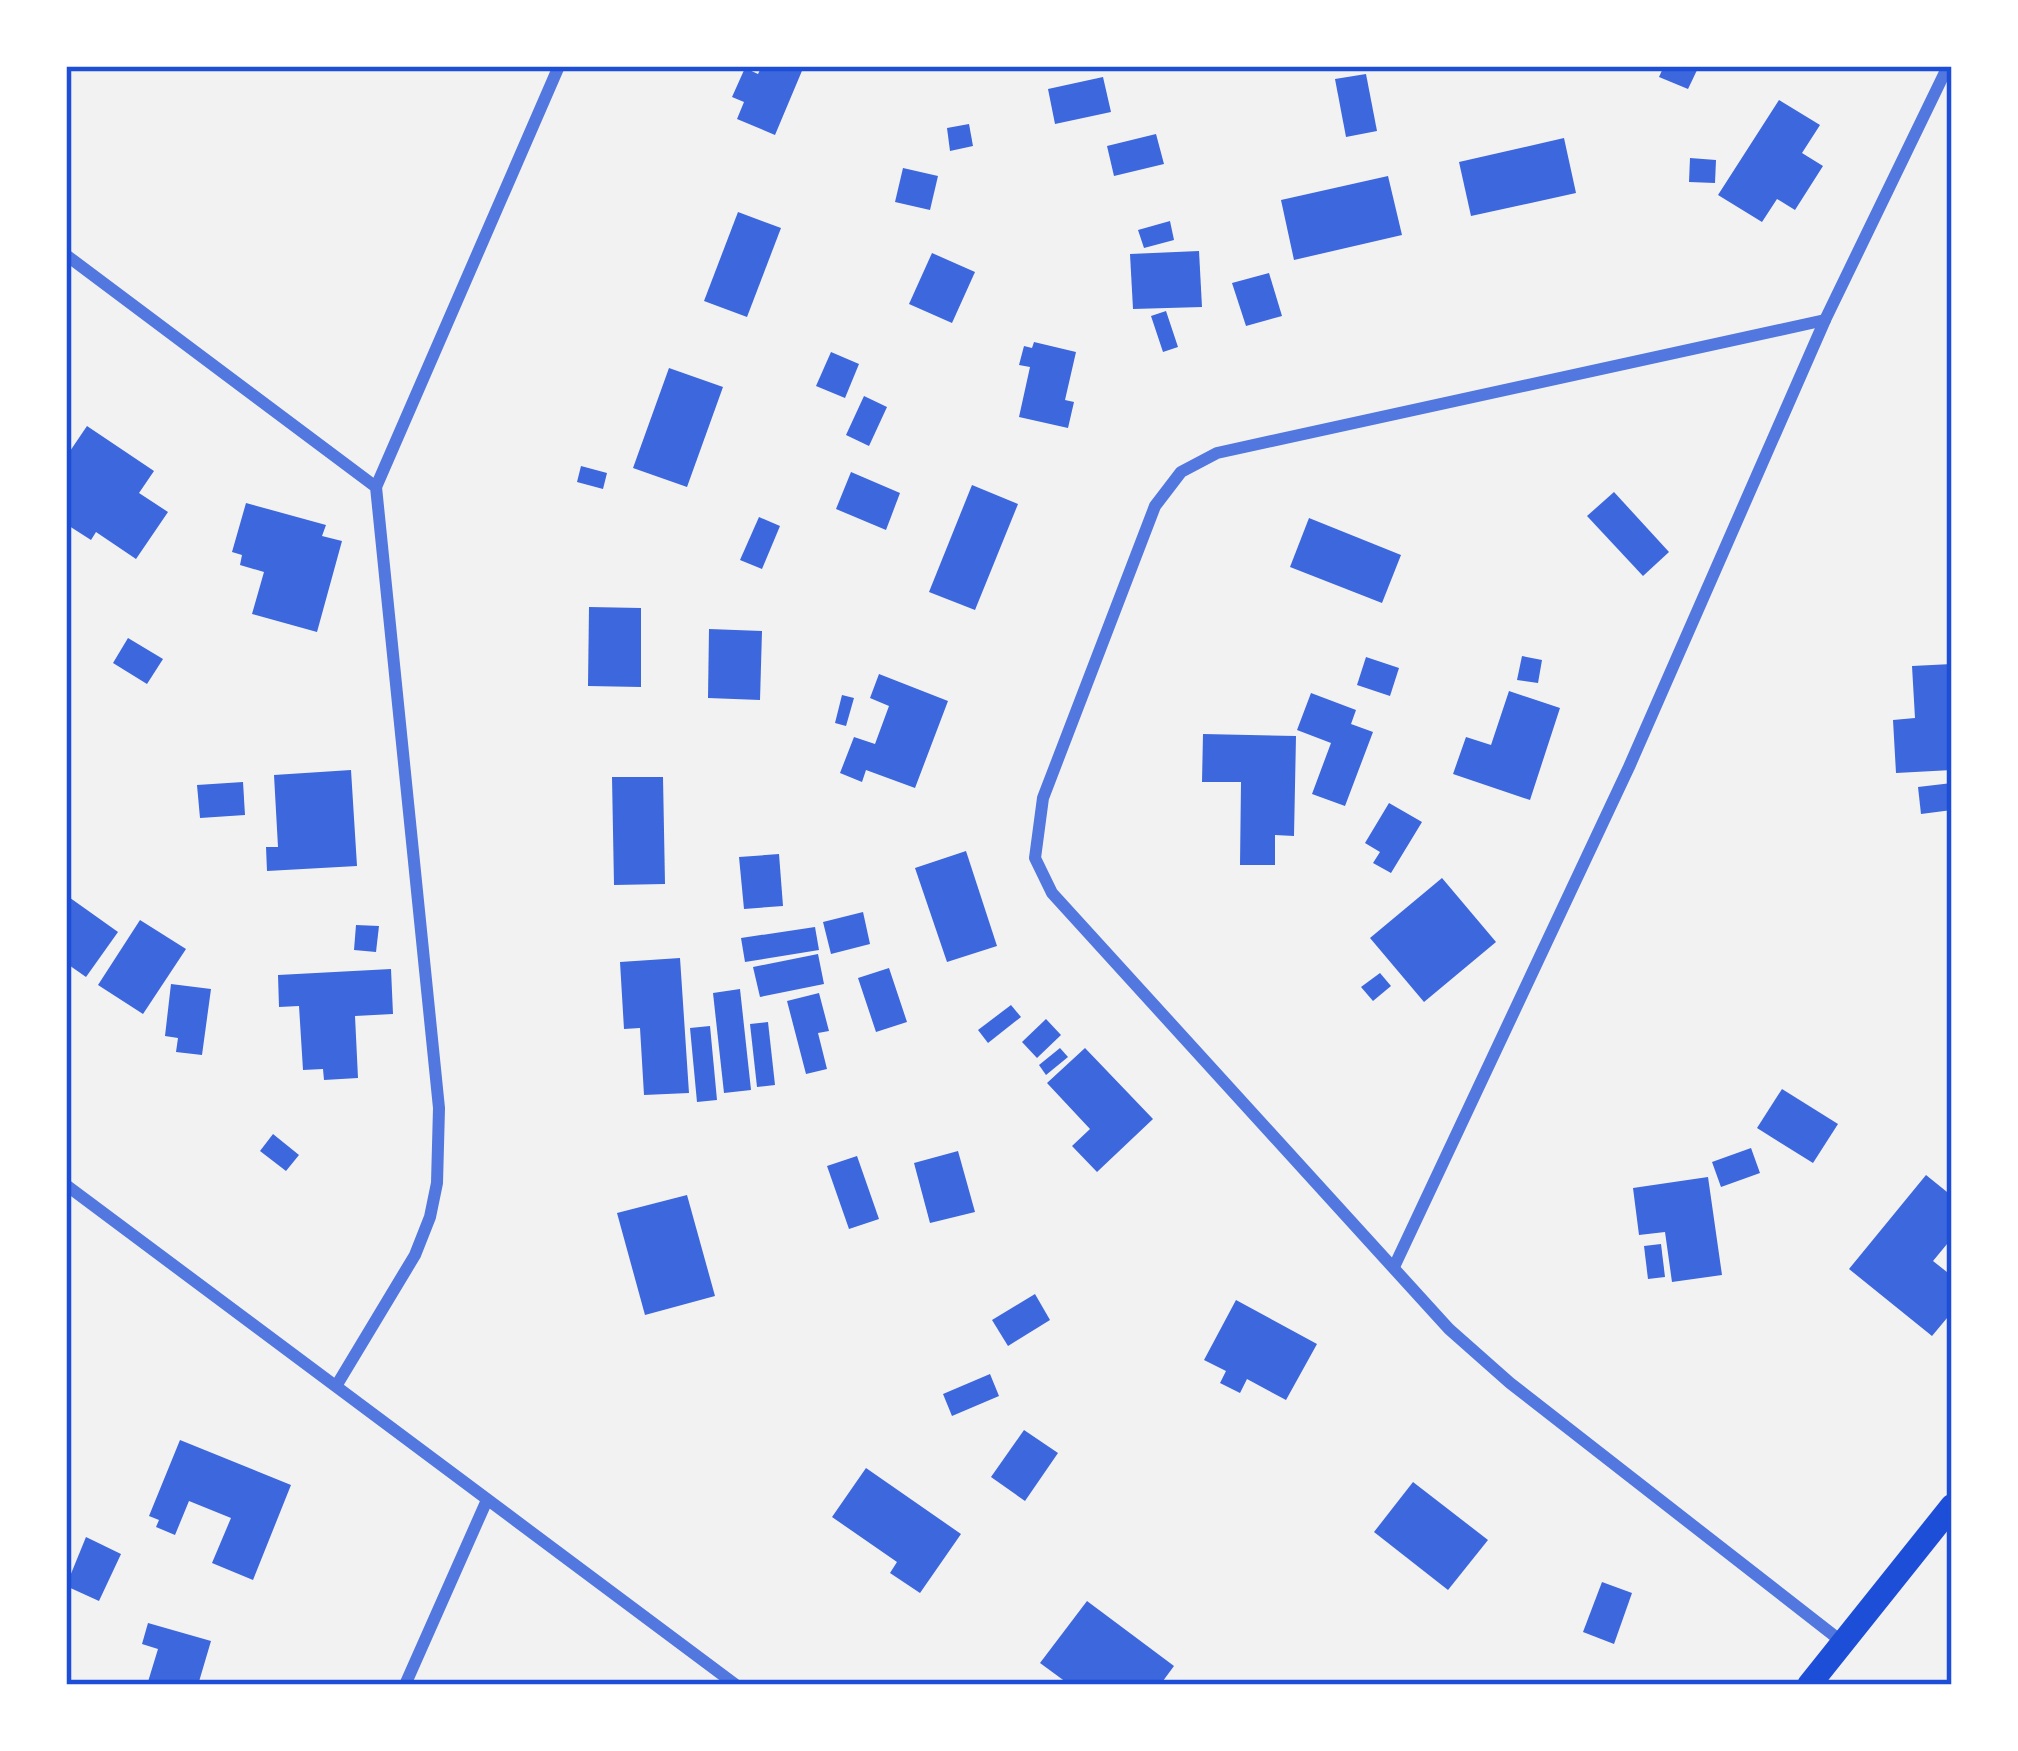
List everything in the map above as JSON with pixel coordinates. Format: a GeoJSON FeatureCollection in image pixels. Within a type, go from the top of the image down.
{"type":"FeatureCollection","features":[{"type":"Feature","properties":{"kind":"main road"},"geometry":{"type":"LineString","coordinates":[[1809,1685],[1952,1506]]}},
{"type":"Feature","properties":{"kind":"street"},"geometry":{"type":"LineString","coordinates":[[338,1383],[415,1255],[437,1183],[439,1108],[376,488],[559,66]]}},
{"type":"Feature","properties":{"kind":"street"},"geometry":{"type":"LineString","coordinates":[[1394,1267],[1629,766],[1825,320],[1948,66]]}},
{"type":"Feature","properties":{"kind":"street"},"geometry":{"type":"LineString","coordinates":[[66,255],[376,488]]}},
{"type":"Feature","properties":{"kind":"street"},"geometry":{"type":"LineString","coordinates":[[1825,320],[1217,453],[1181,472],[1155,506],[1043,798],[1035,859],[1052,893],[1449,1329],[1510,1383],[1841,1641]]}},
{"type":"Feature","properties":{"kind":"street"},"geometry":{"type":"LineString","coordinates":[[66,1185],[338,1383],[736,1685]]}},
{"type":"Feature","properties":{"kind":"street"},"geometry":{"type":"LineString","coordinates":[[405,1685],[487,1500]]}},
{"type":"Feature","properties":{"kind":"building"},"geometry":{"type":"Polygon","coordinates":[[[762,66],[804,66],[775,135],[737,119],[744,102],[732,97],[745,68],[758,74],[762,66]]]}},
{"type":"Feature","properties":{"kind":"building"},"geometry":{"type":"Polygon","coordinates":[[[1664,66],[1699,66],[1688,89],[1659,77],[1664,66]]]}},
{"type":"Feature","properties":{"kind":"building"},"geometry":{"type":"Polygon","coordinates":[[[1366,74],[1377,131],[1346,137],[1335,79],[1366,74]]]}},
{"type":"Feature","properties":{"kind":"building"},"geometry":{"type":"Polygon","coordinates":[[[1103,77],[1111,112],[1055,124],[1048,89],[1103,77]]]}},
{"type":"Feature","properties":{"kind":"building"},"geometry":{"type":"Polygon","coordinates":[[[1779,100],[1820,125],[1802,153],[1823,166],[1795,210],[1777,199],[1762,222],[1718,195],[1779,100]]]}},
{"type":"Feature","properties":{"kind":"building"},"geometry":{"type":"Polygon","coordinates":[[[969,124],[973,146],[950,151],[947,128],[969,124]]]}},
{"type":"Feature","properties":{"kind":"building"},"geometry":{"type":"Polygon","coordinates":[[[1156,134],[1164,164],[1114,176],[1107,146],[1156,134]]]}},
{"type":"Feature","properties":{"kind":"building"},"geometry":{"type":"Polygon","coordinates":[[[1564,138],[1576,193],[1471,216],[1459,162],[1564,138]]]}},
{"type":"Feature","properties":{"kind":"building"},"geometry":{"type":"Polygon","coordinates":[[[1690,158],[1716,160],[1715,183],[1689,182],[1690,158]]]}},
{"type":"Feature","properties":{"kind":"building"},"geometry":{"type":"Polygon","coordinates":[[[903,168],[938,176],[930,210],[895,202],[903,168]]]}},
{"type":"Feature","properties":{"kind":"building"},"geometry":{"type":"Polygon","coordinates":[[[1388,176],[1402,235],[1294,260],[1281,200],[1388,176]]]}},
{"type":"Feature","properties":{"kind":"building"},"geometry":{"type":"Polygon","coordinates":[[[738,212],[781,228],[747,317],[704,301],[738,212]]]}},
{"type":"Feature","properties":{"kind":"building"},"geometry":{"type":"Polygon","coordinates":[[[1170,221],[1174,240],[1144,248],[1138,230],[1170,221]]]}},
{"type":"Feature","properties":{"kind":"building"},"geometry":{"type":"Polygon","coordinates":[[[1199,251],[1202,307],[1133,309],[1130,254],[1199,251]]]}},
{"type":"Feature","properties":{"kind":"building"},"geometry":{"type":"Polygon","coordinates":[[[932,253],[975,272],[952,323],[909,304],[932,253]]]}},
{"type":"Feature","properties":{"kind":"building"},"geometry":{"type":"Polygon","coordinates":[[[1269,273],[1282,316],[1246,326],[1232,283],[1269,273]]]}},
{"type":"Feature","properties":{"kind":"building"},"geometry":{"type":"Polygon","coordinates":[[[1166,311],[1178,347],[1163,352],[1151,316],[1166,311]]]}},
{"type":"Feature","properties":{"kind":"building"},"geometry":{"type":"Polygon","coordinates":[[[1034,342],[1076,352],[1065,400],[1074,402],[1068,428],[1019,417],[1030,367],[1019,365],[1024,346],[1032,348],[1034,342]]]}},
{"type":"Feature","properties":{"kind":"building"},"geometry":{"type":"Polygon","coordinates":[[[831,352],[859,364],[845,398],[816,386],[831,352]]]}},
{"type":"Feature","properties":{"kind":"building"},"geometry":{"type":"Polygon","coordinates":[[[669,368],[723,387],[687,487],[633,468],[669,368]]]}},
{"type":"Feature","properties":{"kind":"building"},"geometry":{"type":"Polygon","coordinates":[[[864,396],[887,407],[869,446],[846,435],[864,396]]]}},
{"type":"Feature","properties":{"kind":"building"},"geometry":{"type":"Polygon","coordinates":[[[87,426],[154,471],[139,493],[168,512],[136,559],[96,532],[91,540],[66,524],[66,457],[87,426]]]}},
{"type":"Feature","properties":{"kind":"building"},"geometry":{"type":"Polygon","coordinates":[[[581,466],[607,473],[603,489],[577,482],[581,466]]]}},
{"type":"Feature","properties":{"kind":"building"},"geometry":{"type":"Polygon","coordinates":[[[851,472],[900,493],[886,530],[836,509],[851,472]]]}},
{"type":"Feature","properties":{"kind":"building"},"geometry":{"type":"Polygon","coordinates":[[[972,485],[1018,504],[975,610],[929,592],[972,485]]]}},
{"type":"Feature","properties":{"kind":"building"},"geometry":{"type":"Polygon","coordinates":[[[1614,492],[1669,552],[1643,576],[1587,516],[1614,492]]]}},
{"type":"Feature","properties":{"kind":"building"},"geometry":{"type":"Polygon","coordinates":[[[246,503],[326,525],[322,536],[342,541],[317,632],[252,614],[264,572],[240,565],[242,555],[232,552],[246,503]]]}},
{"type":"Feature","properties":{"kind":"building"},"geometry":{"type":"Polygon","coordinates":[[[759,517],[780,526],[762,569],[740,560],[759,517]]]}},
{"type":"Feature","properties":{"kind":"building"},"geometry":{"type":"Polygon","coordinates":[[[1309,518],[1401,555],[1382,603],[1290,567],[1309,518]]]}},
{"type":"Feature","properties":{"kind":"building"},"geometry":{"type":"Polygon","coordinates":[[[589,607],[641,608],[641,687],[588,686],[589,607]]]}},
{"type":"Feature","properties":{"kind":"building"},"geometry":{"type":"Polygon","coordinates":[[[709,629],[762,631],[760,700],[708,698],[709,629]]]}},
{"type":"Feature","properties":{"kind":"building"},"geometry":{"type":"Polygon","coordinates":[[[128,638],[163,659],[147,684],[113,663],[128,638]]]}},
{"type":"Feature","properties":{"kind":"building"},"geometry":{"type":"Polygon","coordinates":[[[1522,656],[1542,660],[1538,683],[1517,680],[1522,656]]]}},
{"type":"Feature","properties":{"kind":"building"},"geometry":{"type":"Polygon","coordinates":[[[1366,657],[1399,668],[1390,696],[1357,685],[1366,657]]]}},
{"type":"Feature","properties":{"kind":"building"},"geometry":{"type":"Polygon","coordinates":[[[1952,664],[1952,770],[1896,773],[1893,720],[1915,718],[1912,666],[1952,664]]]}},
{"type":"Feature","properties":{"kind":"building"},"geometry":{"type":"Polygon","coordinates":[[[879,674],[948,701],[915,788],[866,770],[862,782],[840,773],[854,737],[875,744],[889,706],[870,698],[879,674]]]}},
{"type":"Feature","properties":{"kind":"building"},"geometry":{"type":"Polygon","coordinates":[[[1509,691],[1560,708],[1530,800],[1453,774],[1466,737],[1491,745],[1509,691]]]}},
{"type":"Feature","properties":{"kind":"building"},"geometry":{"type":"Polygon","coordinates":[[[1311,693],[1356,710],[1351,724],[1373,732],[1345,806],[1312,794],[1331,743],[1297,730],[1311,693]]]}},
{"type":"Feature","properties":{"kind":"building"},"geometry":{"type":"Polygon","coordinates":[[[842,695],[854,698],[846,726],[835,723],[842,695]]]}},
{"type":"Feature","properties":{"kind":"building"},"geometry":{"type":"Polygon","coordinates":[[[1203,734],[1296,736],[1294,836],[1275,835],[1275,865],[1240,865],[1241,782],[1202,782],[1203,734]]]}},
{"type":"Feature","properties":{"kind":"building"},"geometry":{"type":"Polygon","coordinates":[[[351,770],[357,866],[267,871],[266,847],[278,847],[274,775],[351,770]]]}},
{"type":"Feature","properties":{"kind":"building"},"geometry":{"type":"Polygon","coordinates":[[[612,777],[663,777],[665,884],[614,885],[612,777]]]}},
{"type":"Feature","properties":{"kind":"building"},"geometry":{"type":"Polygon","coordinates":[[[243,782],[245,815],[200,818],[197,785],[243,782]]]}},
{"type":"Feature","properties":{"kind":"building"},"geometry":{"type":"Polygon","coordinates":[[[1952,783],[1952,810],[1921,814],[1918,787],[1952,783]]]}},
{"type":"Feature","properties":{"kind":"building"},"geometry":{"type":"Polygon","coordinates":[[[1389,803],[1422,822],[1391,873],[1373,863],[1380,852],[1365,843],[1389,803]]]}},
{"type":"Feature","properties":{"kind":"building"},"geometry":{"type":"Polygon","coordinates":[[[966,851],[997,946],[947,962],[915,868],[966,851]]]}},
{"type":"Feature","properties":{"kind":"building"},"geometry":{"type":"Polygon","coordinates":[[[779,854],[783,906],[744,909],[739,857],[779,854]]]}},
{"type":"Feature","properties":{"kind":"building"},"geometry":{"type":"Polygon","coordinates":[[[1442,878],[1496,942],[1424,1002],[1370,938],[1442,878]]]}},
{"type":"Feature","properties":{"kind":"building"},"geometry":{"type":"Polygon","coordinates":[[[66,895],[118,932],[86,977],[66,963],[66,895]]]}},
{"type":"Feature","properties":{"kind":"building"},"geometry":{"type":"Polygon","coordinates":[[[863,912],[870,944],[831,954],[823,922],[863,912]]]}},
{"type":"Feature","properties":{"kind":"building"},"geometry":{"type":"Polygon","coordinates":[[[140,920],[186,949],[143,1014],[98,985],[140,920]]]}},
{"type":"Feature","properties":{"kind":"building"},"geometry":{"type":"Polygon","coordinates":[[[356,925],[379,926],[376,952],[354,950],[356,925]]]}},
{"type":"Feature","properties":{"kind":"building"},"geometry":{"type":"Polygon","coordinates":[[[815,927],[819,950],[745,962],[741,938],[815,927]]]}},
{"type":"Feature","properties":{"kind":"building"},"geometry":{"type":"Polygon","coordinates":[[[818,954],[824,984],[760,997],[753,967],[818,954]]]}},
{"type":"Feature","properties":{"kind":"building"},"geometry":{"type":"Polygon","coordinates":[[[680,958],[689,1093],[644,1095],[640,1028],[624,1029],[620,962],[680,958]]]}},
{"type":"Feature","properties":{"kind":"building"},"geometry":{"type":"Polygon","coordinates":[[[889,968],[907,1022],[876,1032],[858,978],[889,968]]]}},
{"type":"Feature","properties":{"kind":"building"},"geometry":{"type":"Polygon","coordinates":[[[391,969],[393,1014],[355,1016],[358,1078],[324,1080],[323,1069],[303,1070],[299,1006],[279,1007],[278,975],[391,969]]]}},
{"type":"Feature","properties":{"kind":"building"},"geometry":{"type":"Polygon","coordinates":[[[1380,973],[1391,986],[1373,1001],[1361,987],[1380,973]]]}},
{"type":"Feature","properties":{"kind":"building"},"geometry":{"type":"Polygon","coordinates":[[[171,984],[211,989],[202,1055],[176,1052],[178,1038],[165,1036],[171,984]]]}},
{"type":"Feature","properties":{"kind":"building"},"geometry":{"type":"Polygon","coordinates":[[[740,989],[751,1090],[724,1093],[713,993],[740,989]]]}},
{"type":"Feature","properties":{"kind":"building"},"geometry":{"type":"Polygon","coordinates":[[[819,993],[829,1031],[818,1033],[827,1069],[806,1074],[787,1001],[819,993]]]}},
{"type":"Feature","properties":{"kind":"building"},"geometry":{"type":"Polygon","coordinates":[[[1011,1005],[1021,1017],[988,1043],[978,1030],[1011,1005]]]}},
{"type":"Feature","properties":{"kind":"building"},"geometry":{"type":"Polygon","coordinates":[[[1046,1019],[1061,1035],[1037,1058],[1022,1042],[1046,1019]]]}},
{"type":"Feature","properties":{"kind":"building"},"geometry":{"type":"Polygon","coordinates":[[[768,1022],[775,1085],[757,1087],[750,1024],[768,1022]]]}},
{"type":"Feature","properties":{"kind":"building"},"geometry":{"type":"Polygon","coordinates":[[[710,1026],[717,1100],[697,1102],[690,1028],[710,1026]]]}},
{"type":"Feature","properties":{"kind":"building"},"geometry":{"type":"Polygon","coordinates":[[[1060,1048],[1068,1057],[1046,1075],[1039,1065],[1060,1048]]]}},
{"type":"Feature","properties":{"kind":"building"},"geometry":{"type":"Polygon","coordinates":[[[1085,1048],[1153,1119],[1097,1172],[1072,1146],[1090,1129],[1047,1083],[1085,1048]]]}},
{"type":"Feature","properties":{"kind":"building"},"geometry":{"type":"Polygon","coordinates":[[[1782,1089],[1838,1124],[1813,1163],[1757,1128],[1782,1089]]]}},
{"type":"Feature","properties":{"kind":"building"},"geometry":{"type":"Polygon","coordinates":[[[273,1134],[299,1155],[286,1171],[260,1151],[273,1134]]]}},
{"type":"Feature","properties":{"kind":"building"},"geometry":{"type":"Polygon","coordinates":[[[1751,1148],[1760,1173],[1721,1187],[1712,1162],[1751,1148]]]}},
{"type":"Feature","properties":{"kind":"building"},"geometry":{"type":"Polygon","coordinates":[[[958,1151],[975,1212],[930,1223],[914,1163],[958,1151]]]}},
{"type":"Feature","properties":{"kind":"building"},"geometry":{"type":"Polygon","coordinates":[[[857,1156],[879,1219],[849,1229],[827,1166],[857,1156]]]}},
{"type":"Feature","properties":{"kind":"building"},"geometry":{"type":"Polygon","coordinates":[[[1926,1175],[1952,1196],[1952,1238],[1933,1261],[1952,1276],[1952,1312],[1932,1336],[1849,1269],[1926,1175]]]}},
{"type":"Feature","properties":{"kind":"building"},"geometry":{"type":"Polygon","coordinates":[[[1708,1177],[1722,1275],[1672,1282],[1665,1232],[1639,1235],[1633,1188],[1708,1177]]]}},
{"type":"Feature","properties":{"kind":"building"},"geometry":{"type":"Polygon","coordinates":[[[687,1195],[715,1296],[645,1315],[617,1213],[687,1195]]]}},
{"type":"Feature","properties":{"kind":"building"},"geometry":{"type":"Polygon","coordinates":[[[1661,1244],[1665,1277],[1648,1279],[1644,1246],[1661,1244]]]}},
{"type":"Feature","properties":{"kind":"building"},"geometry":{"type":"Polygon","coordinates":[[[1035,1294],[1050,1320],[1008,1346],[992,1320],[1035,1294]]]}},
{"type":"Feature","properties":{"kind":"building"},"geometry":{"type":"Polygon","coordinates":[[[1236,1300],[1317,1344],[1286,1400],[1247,1379],[1240,1393],[1220,1383],[1226,1371],[1204,1360],[1236,1300]]]}},
{"type":"Feature","properties":{"kind":"building"},"geometry":{"type":"Polygon","coordinates":[[[990,1374],[999,1396],[952,1416],[943,1394],[990,1374]]]}},
{"type":"Feature","properties":{"kind":"building"},"geometry":{"type":"Polygon","coordinates":[[[1024,1430],[1058,1453],[1025,1501],[991,1477],[1024,1430]]]}},
{"type":"Feature","properties":{"kind":"building"},"geometry":{"type":"Polygon","coordinates":[[[180,1440],[291,1485],[253,1580],[212,1563],[231,1518],[189,1501],[175,1535],[156,1527],[159,1520],[149,1516],[180,1440]]]}},
{"type":"Feature","properties":{"kind":"building"},"geometry":{"type":"Polygon","coordinates":[[[866,1468],[961,1534],[920,1593],[890,1573],[897,1562],[832,1517],[866,1468]]]}},
{"type":"Feature","properties":{"kind":"building"},"geometry":{"type":"Polygon","coordinates":[[[1413,1482],[1488,1540],[1448,1590],[1374,1532],[1413,1482]]]}},
{"type":"Feature","properties":{"kind":"building"},"geometry":{"type":"Polygon","coordinates":[[[86,1537],[121,1554],[99,1601],[66,1586],[86,1537]]]}},
{"type":"Feature","properties":{"kind":"building"},"geometry":{"type":"Polygon","coordinates":[[[1602,1582],[1632,1593],[1614,1644],[1583,1632],[1602,1582]]]}},
{"type":"Feature","properties":{"kind":"building"},"geometry":{"type":"Polygon","coordinates":[[[1087,1601],[1174,1666],[1160,1685],[1070,1685],[1040,1663],[1087,1601]]]}},
{"type":"Feature","properties":{"kind":"building"},"geometry":{"type":"Polygon","coordinates":[[[148,1623],[211,1641],[198,1685],[147,1685],[158,1649],[142,1644],[148,1623]]]}}]}
